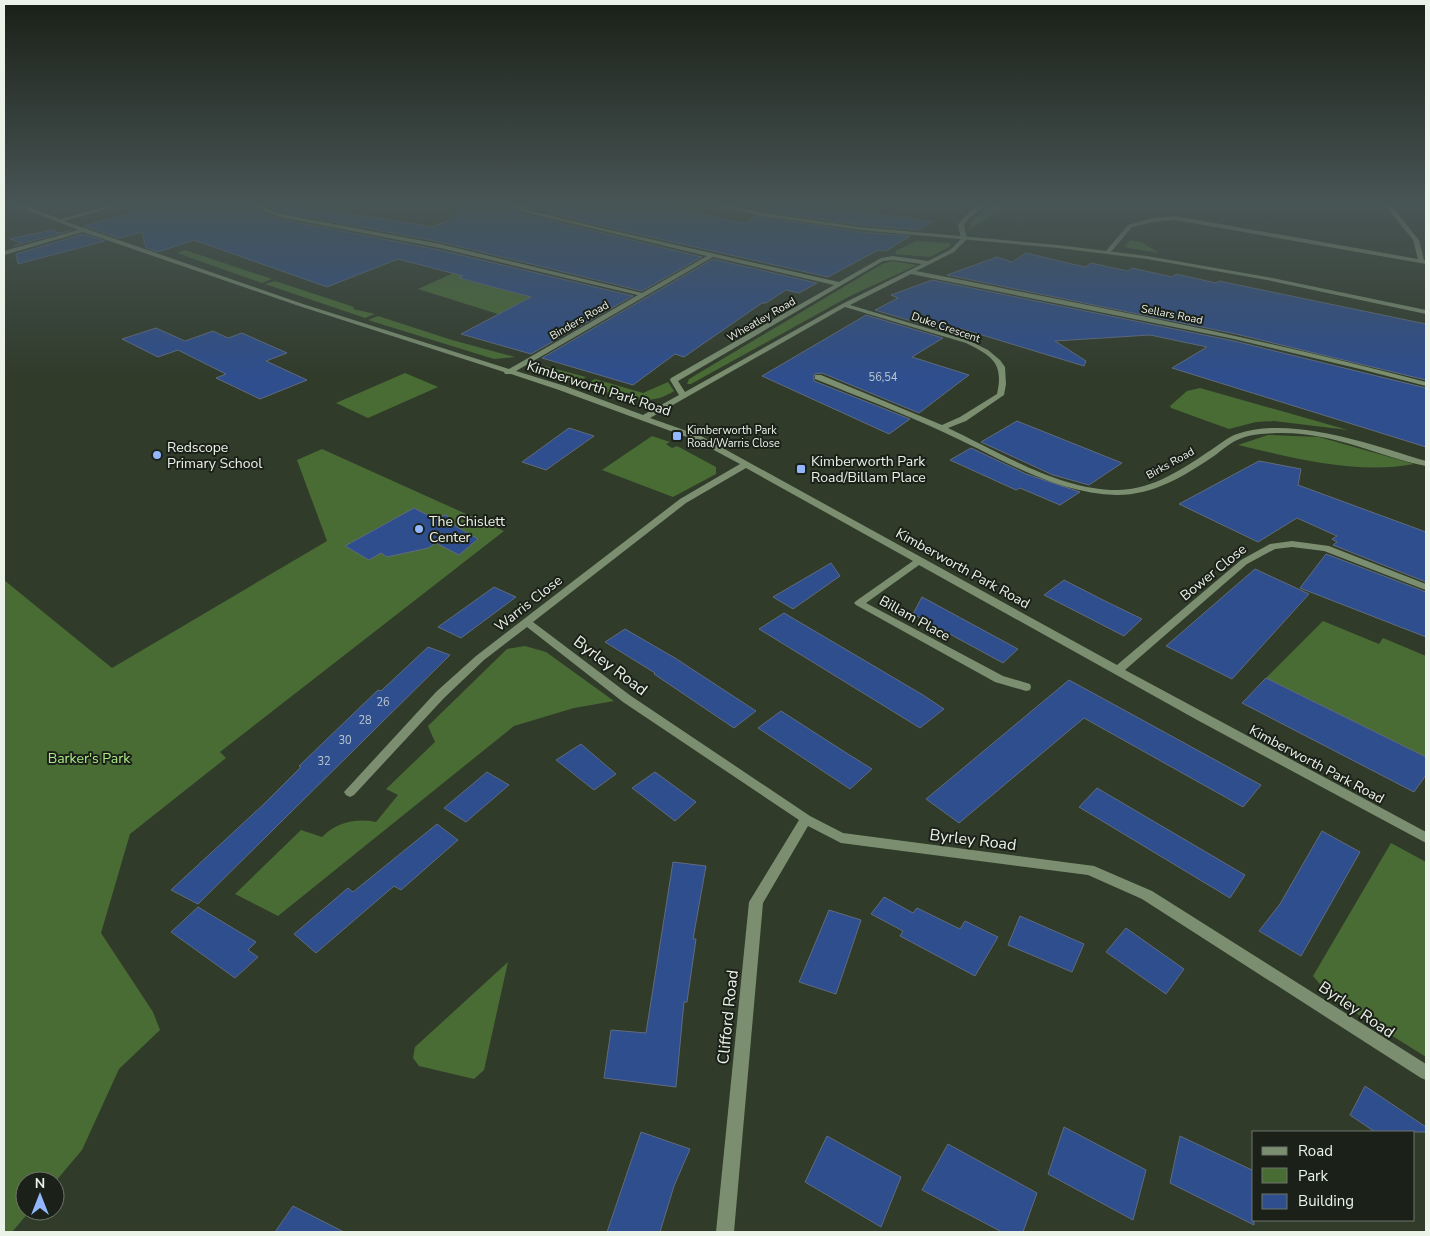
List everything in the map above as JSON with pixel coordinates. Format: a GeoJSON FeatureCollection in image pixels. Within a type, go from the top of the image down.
{"type":"FeatureCollection","features":[{"type":"Feature","properties":{"kind":"street","name":"Kimberworth Park Road"},"geometry":{"type":"LineString","coordinates":[[175,262],[507,373],[562,388],[698,438],[1426,838]]}},
{"type":"Feature","properties":{"kind":"street"},"geometry":{"type":"LineString","coordinates":[[505,262],[644,295]]}},
{"type":"Feature","properties":{"kind":"street","name":"Binders Road"},"geometry":{"type":"LineString","coordinates":[[507,373],[701,262]]}},
{"type":"Feature","properties":{"kind":"street"},"geometry":{"type":"LineString","coordinates":[[741,262],[839,284]]}},
{"type":"Feature","properties":{"kind":"street","name":"Wheatley Road"},"geometry":{"type":"LineString","coordinates":[[682,395],[674,380],[878,262]]}},
{"type":"Feature","properties":{"kind":"street","name":"Wheatley Road"},"geometry":{"type":"LineString","coordinates":[[920,262],[930,263]]}},
{"type":"Feature","properties":{"kind":"street"},"geometry":{"type":"LineString","coordinates":[[1171,262],[1212,268],[1426,312]]}},
{"type":"Feature","properties":{"kind":"street","name":"Wheatley Road"},"geometry":{"type":"LineString","coordinates":[[645,417],[844,305],[930,263]]}},
{"type":"Feature","properties":{"kind":"street","name":"Sellars Road"},"geometry":{"type":"LineString","coordinates":[[912,272],[1256,342],[1366,367],[1426,384]]}},
{"type":"Feature","properties":{"kind":"street","name":"Duke Crescent"},"geometry":{"type":"LineString","coordinates":[[844,305],[968,342],[984,350],[1000,362],[1006,378],[1000,395],[963,419],[942,428]]}},
{"type":"Feature","properties":{"kind":"street","name":"Birks Road"},"geometry":{"type":"LineString","coordinates":[[818,377],[942,428],[1062,483],[1087,489],[1121,492],[1144,490],[1161,484],[1239,436],[1252,432],[1303,432],[1335,438],[1426,464]]}},
{"type":"Feature","properties":{"kind":"street","name":"Warris Close"},"geometry":{"type":"LineString","coordinates":[[350,792],[440,695],[480,658],[683,501],[746,464]]}},
{"type":"Feature","properties":{"kind":"street","name":"Bower Close"},"geometry":{"type":"LineString","coordinates":[[1118,670],[1244,562],[1273,546],[1292,544],[1326,548],[1426,587]]}},
{"type":"Feature","properties":{"kind":"street","name":"Billam Place"},"geometry":{"type":"LineString","coordinates":[[920,560],[859,603],[999,679],[1026,687]]}},
{"type":"Feature","properties":{"kind":"street","name":"Byrley Road"},"geometry":{"type":"LineString","coordinates":[[527,622],[627,699],[806,819],[841,838],[1089,870],[1147,895],[1426,1073]]}},
{"type":"Feature","properties":{"kind":"street","name":"Clifford Road"},"geometry":{"type":"LineString","coordinates":[[725,1232],[756,902],[806,819]]}},
{"type":"Feature","properties":{"kind":"green space"},"geometry":{"type":"Polygon","coordinates":[[[202,262],[220,262],[272,279],[262,283],[202,262]]]}},
{"type":"Feature","properties":{"kind":"green space"},"geometry":{"type":"Polygon","coordinates":[[[478,262],[489,262],[586,286],[511,318],[418,289],[478,262]]]}},
{"type":"Feature","properties":{"kind":"green space"},"geometry":{"type":"Polygon","coordinates":[[[896,262],[917,265],[850,296],[691,384],[687,384],[689,379],[882,264],[896,262]]]}},
{"type":"Feature","properties":{"kind":"green space"},"geometry":{"type":"Polygon","coordinates":[[[275,281],[354,307],[353,309],[375,314],[365,318],[265,284],[275,281]]]}},
{"type":"Feature","properties":{"kind":"green space"},"geometry":{"type":"Polygon","coordinates":[[[378,316],[452,340],[515,357],[494,359],[368,320],[378,316]]]}},
{"type":"Feature","properties":{"kind":"green space"},"geometry":{"type":"Polygon","coordinates":[[[537,364],[586,377],[577,383],[538,372],[537,364]]]}},
{"type":"Feature","properties":{"kind":"green space"},"geometry":{"type":"Polygon","coordinates":[[[405,373],[438,387],[368,418],[336,403],[405,373]]]}},
{"type":"Feature","properties":{"kind":"green space"},"geometry":{"type":"Polygon","coordinates":[[[595,379],[643,393],[668,382],[674,391],[663,397],[641,400],[618,396],[584,385],[595,379]]]}},
{"type":"Feature","properties":{"kind":"green space"},"geometry":{"type":"Polygon","coordinates":[[[1200,388],[1348,430],[1274,421],[1256,422],[1229,429],[1171,408],[1170,406],[1187,391],[1200,388]]]}},
{"type":"Feature","properties":{"kind":"green space"},"geometry":{"type":"Polygon","coordinates":[[[1268,435],[1319,437],[1414,464],[1370,468],[1348,466],[1303,460],[1238,445],[1268,435]]]}},
{"type":"Feature","properties":{"kind":"green space"},"geometry":{"type":"Polygon","coordinates":[[[652,436],[670,442],[666,444],[672,448],[677,446],[716,467],[716,474],[673,497],[602,470],[652,436]]]}},
{"type":"Feature","properties":{"kind":"green space","name":"Barker's Park"},"geometry":{"type":"Polygon","coordinates":[[[322,449],[504,531],[220,752],[226,758],[130,834],[101,933],[153,1012],[160,1030],[119,1069],[82,1150],[64,1171],[15,1171],[15,1221],[21,1221],[12,1232],[4,1232],[4,580],[112,668],[327,541],[297,460],[322,449]]]}},
{"type":"Feature","properties":{"kind":"green space"},"geometry":{"type":"Polygon","coordinates":[[[1323,621],[1379,644],[1383,638],[1426,656],[1426,757],[1266,678],[1323,621]]]}},
{"type":"Feature","properties":{"kind":"green space"},"geometry":{"type":"Polygon","coordinates":[[[525,646],[546,652],[614,701],[574,708],[514,726],[278,916],[235,894],[301,830],[322,837],[334,828],[347,822],[376,822],[398,795],[386,789],[435,742],[428,726],[507,649],[525,646]]]}},
{"type":"Feature","properties":{"kind":"green space"},"geometry":{"type":"Polygon","coordinates":[[[1391,843],[1426,862],[1426,1057],[1332,998],[1313,976],[1391,843]]]}},
{"type":"Feature","properties":{"kind":"green space"},"geometry":{"type":"Polygon","coordinates":[[[508,962],[484,1070],[474,1079],[419,1066],[413,1058],[415,1047],[508,962]]]}},
{"type":"Feature","properties":{"kind":"building"},"geometry":{"type":"Polygon","coordinates":[[[255,262],[391,262],[327,287],[255,262]]]}},
{"type":"Feature","properties":{"kind":"building"},"geometry":{"type":"Polygon","coordinates":[[[408,262],[489,262],[633,296],[531,354],[461,334],[531,297],[459,278],[463,276],[408,262]]]}},
{"type":"Feature","properties":{"kind":"building"},"geometry":{"type":"Polygon","coordinates":[[[521,262],[694,262],[642,291],[521,262]]]}},
{"type":"Feature","properties":{"kind":"building"},"geometry":{"type":"Polygon","coordinates":[[[708,262],[725,262],[817,283],[799,293],[786,290],[766,303],[762,303],[684,357],[675,354],[633,385],[542,358],[708,262]]]}},
{"type":"Feature","properties":{"kind":"building"},"geometry":{"type":"Polygon","coordinates":[[[760,262],[856,262],[828,277],[760,262]]]}},
{"type":"Feature","properties":{"kind":"building"},"geometry":{"type":"Polygon","coordinates":[[[984,262],[1063,262],[1085,267],[1091,263],[1128,271],[1132,268],[1172,277],[1176,274],[1216,283],[1219,281],[1426,324],[1426,380],[1236,334],[947,275],[984,262]]]}},
{"type":"Feature","properties":{"kind":"building"},"geometry":{"type":"Polygon","coordinates":[[[932,280],[1234,341],[1426,388],[1426,447],[1172,368],[1207,347],[1150,335],[1055,341],[1086,361],[1084,366],[959,328],[951,333],[875,310],[898,298],[891,295],[932,280]]]}},
{"type":"Feature","properties":{"kind":"building"},"geometry":{"type":"Polygon","coordinates":[[[866,315],[943,338],[912,357],[969,375],[919,413],[822,373],[814,374],[814,381],[910,419],[889,434],[762,376],[866,315]]]}},
{"type":"Feature","properties":{"kind":"building"},"geometry":{"type":"Polygon","coordinates":[[[156,328],[185,341],[213,331],[228,338],[242,333],[287,353],[266,361],[307,380],[260,399],[216,378],[226,374],[178,350],[158,357],[122,339],[156,328]]]}},
{"type":"Feature","properties":{"kind":"building"},"geometry":{"type":"Polygon","coordinates":[[[1017,421],[1122,463],[1089,485],[1053,475],[981,442],[1017,421]]]}},
{"type":"Feature","properties":{"kind":"building"},"geometry":{"type":"Polygon","coordinates":[[[569,428],[594,436],[546,470],[522,462],[569,428]]]}},
{"type":"Feature","properties":{"kind":"building"},"geometry":{"type":"Polygon","coordinates":[[[971,448],[1026,474],[1080,492],[1060,505],[1020,488],[1016,490],[950,460],[971,448]]]}},
{"type":"Feature","properties":{"kind":"building"},"geometry":{"type":"Polygon","coordinates":[[[1259,461],[1301,469],[1298,485],[1426,532],[1426,582],[1333,545],[1337,542],[1332,539],[1337,536],[1297,518],[1258,542],[1179,504],[1259,461]]]}},
{"type":"Feature","properties":{"kind":"building","name":"The Chislett Center"},"geometry":{"type":"Polygon","coordinates":[[[414,508],[434,518],[447,515],[450,523],[478,539],[459,555],[436,543],[428,548],[387,557],[381,553],[369,560],[345,546],[414,508]]]}},
{"type":"Feature","properties":{"kind":"building"},"geometry":{"type":"Polygon","coordinates":[[[1326,554],[1426,592],[1426,637],[1300,588],[1326,554]]]}},
{"type":"Feature","properties":{"kind":"building"},"geometry":{"type":"Polygon","coordinates":[[[831,563],[840,576],[793,609],[773,597],[831,563]]]}},
{"type":"Feature","properties":{"kind":"building"},"geometry":{"type":"Polygon","coordinates":[[[1255,569],[1309,594],[1232,679],[1166,646],[1255,569]]]}},
{"type":"Feature","properties":{"kind":"building"},"geometry":{"type":"Polygon","coordinates":[[[1064,580],[1142,619],[1124,636],[1044,595],[1064,580]]]}},
{"type":"Feature","properties":{"kind":"building"},"geometry":{"type":"Polygon","coordinates":[[[494,587],[516,597],[461,638],[438,627],[494,587]]]}},
{"type":"Feature","properties":{"kind":"building"},"geometry":{"type":"Polygon","coordinates":[[[922,597],[1018,649],[1003,663],[913,614],[922,597]]]}},
{"type":"Feature","properties":{"kind":"building"},"geometry":{"type":"Polygon","coordinates":[[[784,613],[944,709],[920,728],[759,629],[784,613]]]}},
{"type":"Feature","properties":{"kind":"building"},"geometry":{"type":"Polygon","coordinates":[[[625,629],[675,658],[756,711],[734,728],[655,673],[605,642],[625,629]]]}},
{"type":"Feature","properties":{"kind":"building"},"geometry":{"type":"Polygon","coordinates":[[[428,647],[450,655],[198,904],[171,890],[265,803],[301,767],[299,766],[378,690],[381,691],[428,647]]]}},
{"type":"Feature","properties":{"kind":"building"},"geometry":{"type":"Polygon","coordinates":[[[1266,678],[1426,757],[1426,775],[1414,792],[1242,703],[1266,678]]]}},
{"type":"Feature","properties":{"kind":"building"},"geometry":{"type":"Polygon","coordinates":[[[1069,680],[1261,785],[1243,807],[1084,718],[959,823],[926,799],[1069,680]]]}},
{"type":"Feature","properties":{"kind":"building"},"geometry":{"type":"Polygon","coordinates":[[[781,711],[872,769],[850,789],[758,728],[781,711]]]}},
{"type":"Feature","properties":{"kind":"building"},"geometry":{"type":"Polygon","coordinates":[[[581,744],[616,774],[594,790],[556,760],[581,744]]]}},
{"type":"Feature","properties":{"kind":"building"},"geometry":{"type":"Polygon","coordinates":[[[487,772],[509,785],[466,822],[444,808],[487,772]]]}},
{"type":"Feature","properties":{"kind":"building"},"geometry":{"type":"Polygon","coordinates":[[[655,772],[696,802],[675,821],[632,788],[655,772]]]}},
{"type":"Feature","properties":{"kind":"building"},"geometry":{"type":"Polygon","coordinates":[[[1097,788],[1245,875],[1230,898],[1079,807],[1097,788]]]}},
{"type":"Feature","properties":{"kind":"building"},"geometry":{"type":"Polygon","coordinates":[[[437,824],[458,840],[401,890],[394,886],[316,953],[294,934],[348,888],[353,892],[437,824]]]}},
{"type":"Feature","properties":{"kind":"building"},"geometry":{"type":"Polygon","coordinates":[[[1322,831],[1360,852],[1301,956],[1259,931],[1280,904],[1322,831]]]}},
{"type":"Feature","properties":{"kind":"building"},"geometry":{"type":"Polygon","coordinates":[[[673,862],[706,866],[693,939],[696,939],[687,1002],[684,1002],[676,1087],[604,1078],[611,1030],[646,1033],[673,862]]]}},
{"type":"Feature","properties":{"kind":"building"},"geometry":{"type":"Polygon","coordinates":[[[884,897],[913,913],[917,908],[960,929],[965,921],[998,937],[975,976],[900,936],[903,931],[871,914],[884,897]]]}},
{"type":"Feature","properties":{"kind":"building"},"geometry":{"type":"Polygon","coordinates":[[[198,907],[256,942],[248,950],[258,957],[235,978],[171,932],[198,907]]]}},
{"type":"Feature","properties":{"kind":"building"},"geometry":{"type":"Polygon","coordinates":[[[829,910],[861,920],[836,994],[799,982],[829,910]]]}},
{"type":"Feature","properties":{"kind":"building"},"geometry":{"type":"Polygon","coordinates":[[[1020,916],[1084,944],[1072,972],[1008,945],[1020,916]]]}},
{"type":"Feature","properties":{"kind":"building"},"geometry":{"type":"Polygon","coordinates":[[[1126,928],[1184,969],[1166,994],[1106,952],[1126,928]]]}},
{"type":"Feature","properties":{"kind":"building"},"geometry":{"type":"Polygon","coordinates":[[[1365,1086],[1426,1127],[1426,1132],[1374,1131],[1350,1115],[1365,1086]]]}},
{"type":"Feature","properties":{"kind":"building"},"geometry":{"type":"Polygon","coordinates":[[[1064,1127],[1146,1170],[1133,1220],[1048,1174],[1064,1127]]]}},
{"type":"Feature","properties":{"kind":"building"},"geometry":{"type":"Polygon","coordinates":[[[641,1132],[690,1149],[674,1186],[660,1232],[607,1232],[641,1132]]]}},
{"type":"Feature","properties":{"kind":"building"},"geometry":{"type":"Polygon","coordinates":[[[827,1136],[901,1177],[881,1227],[805,1182],[827,1136]]]}},
{"type":"Feature","properties":{"kind":"building"},"geometry":{"type":"Polygon","coordinates":[[[1180,1136],[1252,1170],[1252,1221],[1254,1221],[1254,1225],[1170,1183],[1180,1136]]]}},
{"type":"Feature","properties":{"kind":"building"},"geometry":{"type":"Polygon","coordinates":[[[948,1144],[1037,1193],[1023,1232],[1002,1232],[922,1190],[948,1144]]]}},
{"type":"Feature","properties":{"kind":"building"},"geometry":{"type":"Polygon","coordinates":[[[293,1206],[344,1232],[275,1232],[293,1206]]]}},
{"type":"Feature","properties":{"kind":"place","name":"Kimberworth Park Road/Warris Close"},"geometry":{"type":"Point","coordinates":[677,436]}},
{"type":"Feature","properties":{"kind":"place","name":"Redscope Primary School"},"geometry":{"type":"Point","coordinates":[157,455]}},
{"type":"Feature","properties":{"kind":"place","name":"Kimberworth Park Road/Billam Place"},"geometry":{"type":"Point","coordinates":[801,469]}},
{"type":"Feature","properties":{"kind":"place","name":"The Chislett Center"},"geometry":{"type":"Point","coordinates":[419,529]}}]}
